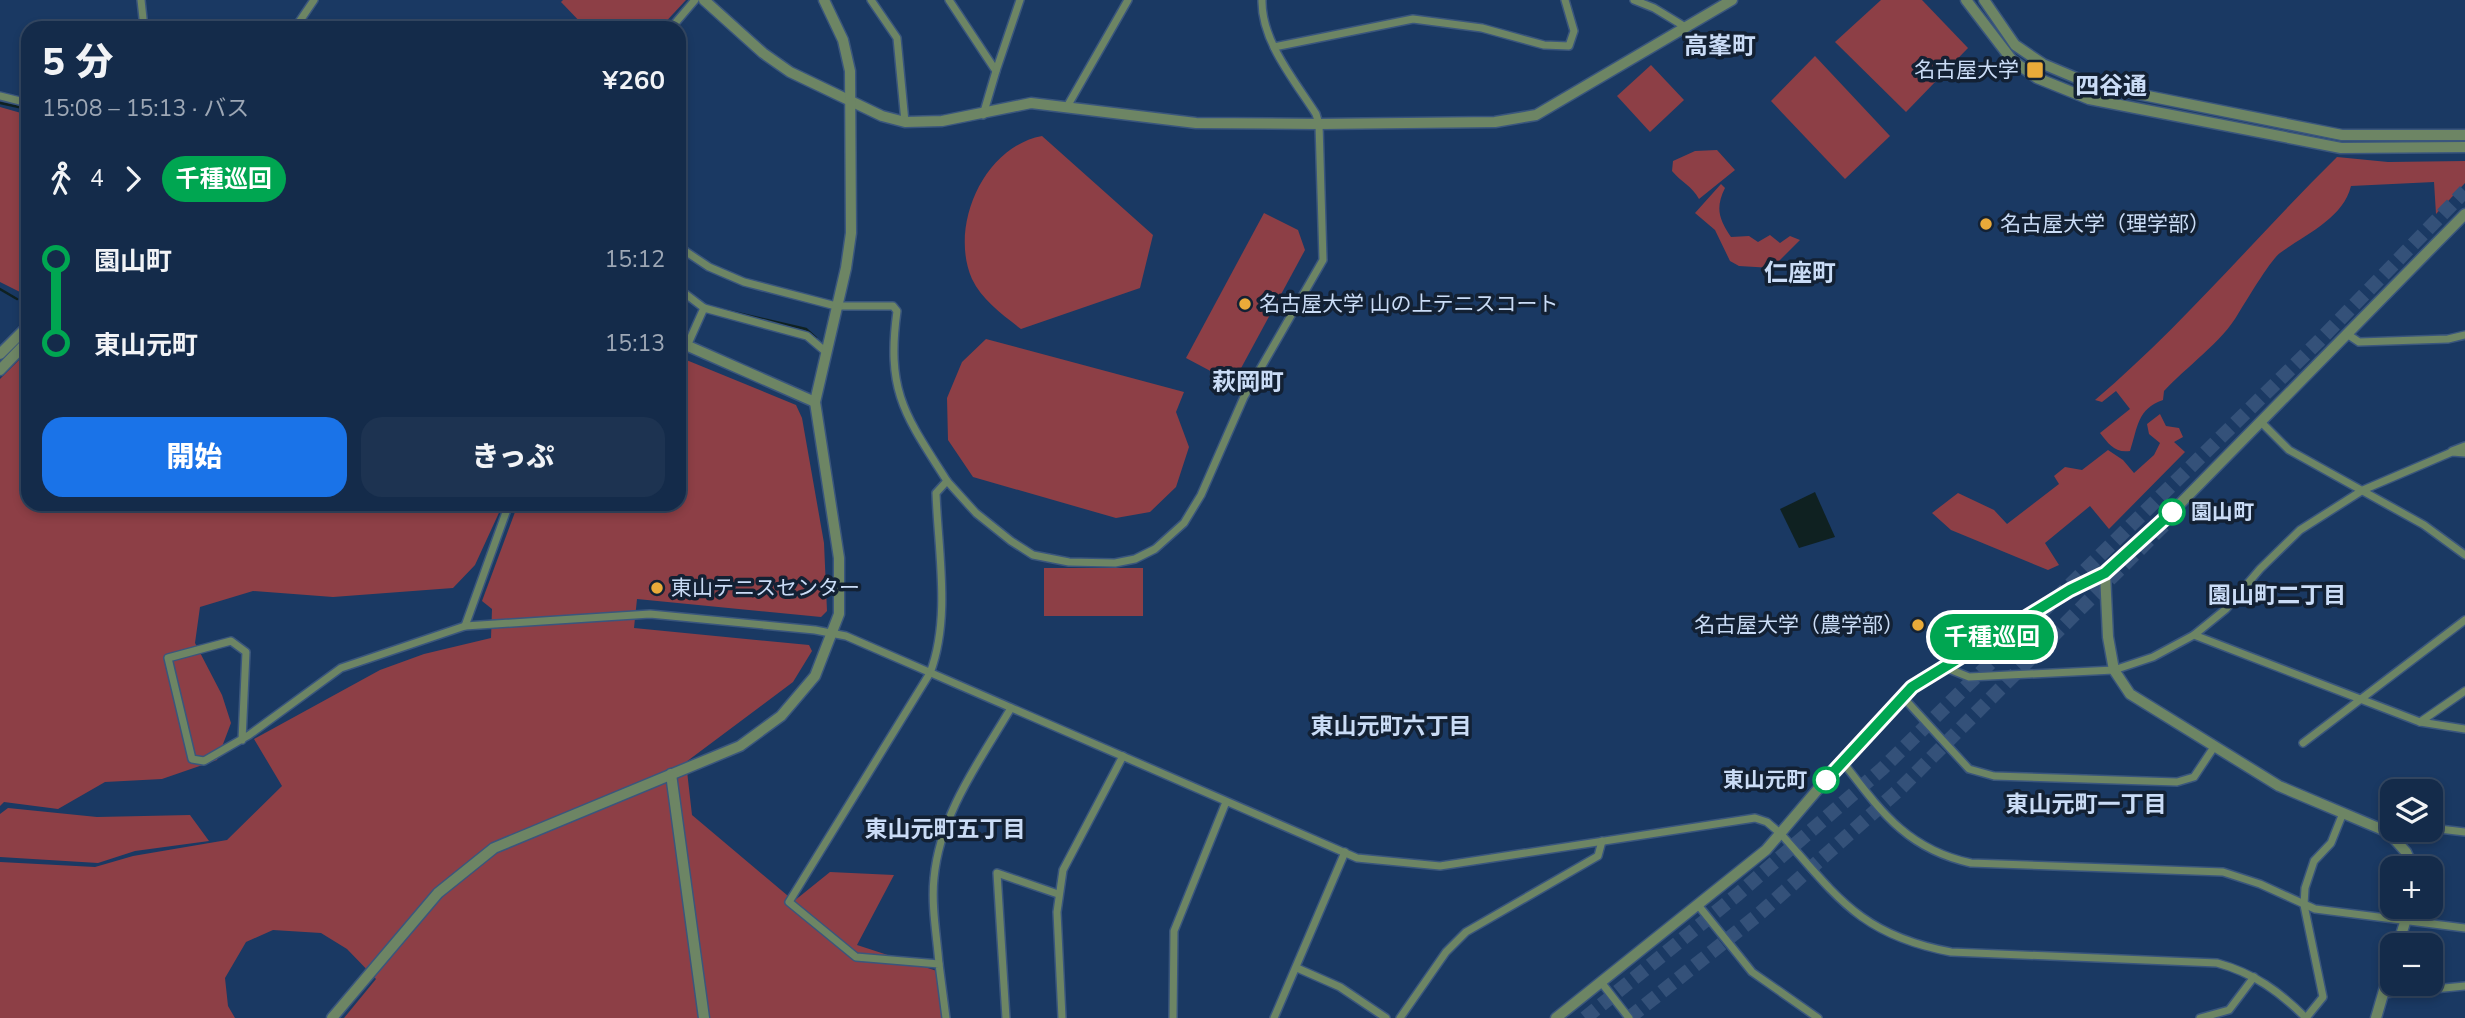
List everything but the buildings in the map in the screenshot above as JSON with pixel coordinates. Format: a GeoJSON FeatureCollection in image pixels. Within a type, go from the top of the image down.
{"type":"FeatureCollection","features":[{"type":"Feature","properties":{"kind":"street"},"geometry":{"type":"LineString","coordinates":[[141,0],[143,21]]}},
{"type":"Feature","properties":{"kind":"street"},"geometry":{"type":"LineString","coordinates":[[300,21],[314,0]]}},
{"type":"Feature","properties":{"kind":"street"},"geometry":{"type":"LineString","coordinates":[[677,21],[695,0]]}},
{"type":"Feature","properties":{"kind":"street"},"geometry":{"type":"LineString","coordinates":[[704,0],[763,53],[790,72],[882,116],[905,122],[942,121],[1031,103],[1068,105],[1196,122],[1319,124],[1495,122],[1536,115],[1732,0]]}},
{"type":"Feature","properties":{"kind":"street"},"geometry":{"type":"LineString","coordinates":[[332,1018],[438,893],[494,848],[740,746],[781,716],[815,676],[834,634],[839,614],[839,558],[814,402],[846,268],[851,233],[853,102],[843,40],[824,0]]}},
{"type":"Feature","properties":{"kind":"street"},"geometry":{"type":"LineString","coordinates":[[872,0],[897,38],[905,122]]}},
{"type":"Feature","properties":{"kind":"street"},"geometry":{"type":"LineString","coordinates":[[948,0],[996,71]]}},
{"type":"Feature","properties":{"kind":"street"},"geometry":{"type":"LineString","coordinates":[[983,114],[1020,0]]}},
{"type":"Feature","properties":{"kind":"street"},"geometry":{"type":"LineString","coordinates":[[1068,105],[1128,0]]}},
{"type":"Feature","properties":{"kind":"street"},"geometry":{"type":"LineString","coordinates":[[686,252],[709,267],[744,282],[836,306],[893,306],[897,311],[893,372],[899,399],[947,481],[976,513],[1033,555],[1069,562],[1115,563],[1135,559],[1155,549],[1184,523],[1201,495],[1244,397],[1323,260],[1319,124],[1274,47],[1262,15],[1262,0]]}},
{"type":"Feature","properties":{"kind":"street"},"geometry":{"type":"LineString","coordinates":[[1274,47],[1413,19],[1482,27],[1544,45],[1569,46],[1574,30],[1565,0]]}},
{"type":"Feature","properties":{"kind":"street"},"geometry":{"type":"LineString","coordinates":[[1634,0],[1687,28]]}},
{"type":"Feature","properties":{"kind":"street"},"geometry":{"type":"LineString","coordinates":[[1966,0],[2012,60],[2037,78],[2089,99],[2341,148],[2465,147]]}},
{"type":"Feature","properties":{"kind":"street"},"geometry":{"type":"LineString","coordinates":[[1984,0],[2015,45],[2043,64],[2093,85],[2342,135],[2465,135]]}},
{"type":"Feature","properties":{"kind":"street"},"geometry":{"type":"LineString","coordinates":[[0,96],[21,101]]}},
{"type":"Feature","properties":{"kind":"street"},"geometry":{"type":"LineString","coordinates":[[1556,1018],[1766,850],[1902,696],[1943,667],[2105,573],[2168,516],[2465,214]]}},
{"type":"Feature","properties":{"kind":"street"},"geometry":{"type":"LineString","coordinates":[[686,294],[704,308],[807,336],[826,352]]}},
{"type":"Feature","properties":{"kind":"street"},"geometry":{"type":"LineString","coordinates":[[686,339],[704,308]]}},
{"type":"Feature","properties":{"kind":"street"},"geometry":{"type":"LineString","coordinates":[[0,354],[21,333]]}},
{"type":"Feature","properties":{"kind":"street"},"geometry":{"type":"LineString","coordinates":[[2347,334],[2360,342],[2448,339],[2465,335]]}},
{"type":"Feature","properties":{"kind":"street"},"geometry":{"type":"LineString","coordinates":[[686,345],[814,402]]}},
{"type":"Feature","properties":{"kind":"street"},"geometry":{"type":"LineString","coordinates":[[0,370],[21,348]]}},
{"type":"Feature","properties":{"kind":"street"},"geometry":{"type":"LineString","coordinates":[[2260,421],[2289,450],[2343,483],[2363,491],[2424,525],[2465,555]]}},
{"type":"Feature","properties":{"kind":"street"},"geometry":{"type":"LineString","coordinates":[[1943,667],[1969,677],[2114,670],[2152,657],[2194,635],[2226,609],[2260,569],[2300,530],[2363,491],[2465,446]]}},
{"type":"Feature","properties":{"kind":"street"},"geometry":{"type":"LineString","coordinates":[[2452,452],[2465,453]]}},
{"type":"Feature","properties":{"kind":"street"},"geometry":{"type":"LineString","coordinates":[[939,964],[856,957],[789,902],[930,673],[938,652],[942,627],[936,493],[947,481]]}},
{"type":"Feature","properties":{"kind":"street"},"geometry":{"type":"LineString","coordinates":[[465,626],[506,511]]}},
{"type":"Feature","properties":{"kind":"street"},"geometry":{"type":"LineString","coordinates":[[2105,573],[2108,637],[2114,670],[2130,694],[2279,786],[2380,827]]}},
{"type":"Feature","properties":{"kind":"street"},"geometry":{"type":"LineString","coordinates":[[242,740],[246,652],[231,641],[168,658],[192,759],[204,761],[242,740],[341,668],[465,626],[641,614],[834,634],[1123,755],[1357,858],[1440,866],[1755,818],[1767,822],[1781,834],[1856,915],[1920,946],[1951,952],[2199,961],[2237,969],[2254,977],[2280,992],[2306,1018],[2323,997],[2304,905],[2314,861],[2331,843],[2343,813]]}},
{"type":"Feature","properties":{"kind":"street"},"geometry":{"type":"LineString","coordinates":[[2303,743],[2465,620]]}},
{"type":"Feature","properties":{"kind":"street"},"geometry":{"type":"LineString","coordinates":[[2194,635],[2420,722],[2465,729]]}},
{"type":"Feature","properties":{"kind":"street"},"geometry":{"type":"LineString","coordinates":[[2420,722],[2465,691]]}},
{"type":"Feature","properties":{"kind":"street"},"geometry":{"type":"LineString","coordinates":[[1902,696],[1969,769],[1994,776],[2177,782],[2194,778],[2214,747]]}},
{"type":"Feature","properties":{"kind":"street"},"geometry":{"type":"LineString","coordinates":[[946,1018],[933,882],[938,847],[948,816],[1011,708]]}},
{"type":"Feature","properties":{"kind":"street"},"geometry":{"type":"LineString","coordinates":[[1062,1018],[1058,894],[1063,870],[1123,755]]}},
{"type":"Feature","properties":{"kind":"street"},"geometry":{"type":"LineString","coordinates":[[1842,761],[1906,836],[1955,859],[1971,863],[2223,872],[2260,884],[2315,909],[2380,916]]}},
{"type":"Feature","properties":{"kind":"street"},"geometry":{"type":"LineString","coordinates":[[671,774],[704,1018]]}},
{"type":"Feature","properties":{"kind":"street"},"geometry":{"type":"LineString","coordinates":[[1173,1018],[1174,931],[1226,802]]}},
{"type":"Feature","properties":{"kind":"street"},"geometry":{"type":"LineString","coordinates":[[2443,829],[2465,832]]}},
{"type":"Feature","properties":{"kind":"street"},"geometry":{"type":"LineString","coordinates":[[1400,1018],[1446,952],[1466,932],[1598,856],[1602,841]]}},
{"type":"Feature","properties":{"kind":"street"},"geometry":{"type":"LineString","coordinates":[[1274,1018],[1345,852]]}},
{"type":"Feature","properties":{"kind":"street"},"geometry":{"type":"LineString","coordinates":[[1006,1018],[997,873],[1058,894]]}},
{"type":"Feature","properties":{"kind":"street"},"geometry":{"type":"LineString","coordinates":[[1699,905],[1752,972],[1818,1018]]}},
{"type":"Feature","properties":{"kind":"street"},"geometry":{"type":"LineString","coordinates":[[2402,933],[2406,919],[2465,928]]}},
{"type":"Feature","properties":{"kind":"street"},"geometry":{"type":"LineString","coordinates":[[1297,968],[1340,987],[1386,1018]]}},
{"type":"Feature","properties":{"kind":"street"},"geometry":{"type":"LineString","coordinates":[[2200,1018],[2229,1010],[2254,977]]}},
{"type":"Feature","properties":{"kind":"street"},"geometry":{"type":"LineString","coordinates":[[1601,982],[1629,1018]]}},
{"type":"Feature","properties":{"kind":"street"},"geometry":{"type":"LineString","coordinates":[[2443,988],[2465,986]]}},
{"type":"Feature","properties":{"kind":"street"},"geometry":{"type":"LineString","coordinates":[[2376,1018],[2382,996]]}},
{"type":"Feature","properties":{"kind":"shaded area"},"geometry":{"type":"Polygon","coordinates":[[[686,0],[666,21],[579,21],[561,2],[686,0]]]}},
{"type":"Feature","properties":{"kind":"shaded area"},"geometry":{"type":"Polygon","coordinates":[[[1881,0],[1922,0],[1968,48],[1906,112],[1835,42],[1881,0]]]}},
{"type":"Feature","properties":{"kind":"shaded area"},"geometry":{"type":"Polygon","coordinates":[[[1815,56],[1890,136],[1845,179],[1771,101],[1815,56]]]}},
{"type":"Feature","properties":{"kind":"shaded area"},"geometry":{"type":"Polygon","coordinates":[[[1651,65],[1684,100],[1650,132],[1617,96],[1651,65]]]}},
{"type":"Feature","properties":{"kind":"shaded area"},"geometry":{"type":"Polygon","coordinates":[[[0,107],[21,113],[21,292],[0,282],[0,107]]]}},
{"type":"Feature","properties":{"kind":"shaded area"},"geometry":{"type":"Polygon","coordinates":[[[1042,136],[1153,235],[1140,288],[1021,329],[993,307],[976,287],[966,258],[965,236],[968,214],[976,192],[988,172],[1003,156],[1021,143],[1042,136]]]}},
{"type":"Feature","properties":{"kind":"shaded area"},"geometry":{"type":"Polygon","coordinates":[[[1717,150],[1735,170],[1699,199],[1672,171],[1673,161],[1695,151],[1717,150]]]}},
{"type":"Feature","properties":{"kind":"shaded area"},"geometry":{"type":"Polygon","coordinates":[[[2337,157],[2388,162],[2465,161],[2465,183],[2436,214],[2434,182],[2351,186],[2347,198],[2331,217],[2276,257],[2223,334],[2164,391],[2163,400],[2148,408],[2137,427],[2130,451],[2120,451],[2112,447],[2100,433],[2130,409],[2116,391],[2102,402],[2095,400],[2188,312],[2337,157]]]}},
{"type":"Feature","properties":{"kind":"shaded area"},"geometry":{"type":"Polygon","coordinates":[[[1721,184],[1725,188],[1719,208],[1731,237],[1749,236],[1758,242],[1770,235],[1780,243],[1790,236],[1800,240],[1772,268],[1739,266],[1730,261],[1715,230],[1695,213],[1721,184]]]}},
{"type":"Feature","properties":{"kind":"shaded area","name":"名古屋大学 山の上テニスコート"},"geometry":{"type":"Polygon","coordinates":[[[1264,213],[1298,230],[1305,250],[1233,383],[1186,358],[1264,213]]]}},
{"type":"Feature","properties":{"kind":"shaded area"},"geometry":{"type":"Polygon","coordinates":[[[986,339],[1184,392],[1176,412],[1189,447],[1176,487],[1150,512],[1116,518],[973,477],[948,440],[947,398],[962,362],[986,339]]]}},
{"type":"Feature","properties":{"kind":"shaded area"},"geometry":{"type":"Polygon","coordinates":[[[21,358],[21,511],[500,511],[475,565],[453,588],[333,597],[253,591],[200,607],[195,643],[222,695],[231,723],[217,760],[162,779],[105,782],[58,809],[4,802],[0,806],[0,379],[21,358]]]}},
{"type":"Feature","properties":{"kind":"shaded area"},"geometry":{"type":"Polygon","coordinates":[[[686,360],[796,405],[802,418],[824,543],[827,611],[821,617],[637,599],[634,628],[809,645],[812,651],[793,682],[686,762],[692,815],[794,901],[830,872],[894,875],[857,945],[937,971],[942,1018],[344,1018],[376,979],[347,949],[321,933],[273,930],[246,942],[225,978],[228,1006],[235,1018],[0,1018],[0,862],[95,867],[133,856],[227,840],[282,786],[254,739],[380,670],[424,654],[491,638],[492,609],[482,601],[515,511],[686,511],[686,360]]]}},
{"type":"Feature","properties":{"kind":"shaded area"},"geometry":{"type":"Polygon","coordinates":[[[2160,414],[2166,426],[2179,428],[2183,437],[2174,442],[2185,452],[2109,529],[2090,506],[2045,543],[2059,565],[2048,570],[1951,530],[1932,513],[1958,493],[1994,510],[2007,524],[2059,484],[2054,476],[2065,467],[2082,470],[2108,450],[2123,460],[2134,473],[2154,455],[2160,443],[2149,434],[2147,424],[2160,414]]]}},
{"type":"Feature","properties":{"kind":"shaded area"},"geometry":{"type":"Polygon","coordinates":[[[1815,492],[1835,537],[1799,548],[1780,509],[1815,492]]]}},
{"type":"Feature","properties":{"kind":"shaded area"},"geometry":{"type":"Polygon","coordinates":[[[1044,568],[1143,568],[1143,616],[1044,616],[1044,568]]]}},
{"type":"Feature","properties":{"kind":"shaded area"},"geometry":{"type":"Polygon","coordinates":[[[8,808],[97,817],[190,815],[209,841],[135,851],[98,863],[0,857],[0,814],[8,808]]]}},
{"type":"Feature","properties":{"kind":"waterway"},"geometry":{"type":"LineString","coordinates":[[0,103],[21,108]]}},
{"type":"Feature","properties":{"kind":"waterway"},"geometry":{"type":"LineString","coordinates":[[0,289],[17,299]]}},
{"type":"Feature","properties":{"kind":"waterway"},"geometry":{"type":"LineString","coordinates":[[686,290],[701,302]]}},
{"type":"Feature","properties":{"kind":"waterway"},"geometry":{"type":"LineString","coordinates":[[720,309],[806,329],[816,338]]}},
{"type":"Feature","properties":{"kind":"tunnel"},"geometry":{"type":"LineString","coordinates":[[1585,1018],[1738,894],[1882,769],[2318,342],[2465,191]]}},
{"type":"Feature","properties":{"kind":"tunnel"},"geometry":{"type":"LineString","coordinates":[[1629,1018],[1758,915],[1901,788],[2164,525]]}},
{"type":"Feature","properties":{"kind":"bus line","name":"千種巡回"},"geometry":{"type":"LineString","coordinates":[[1826,780],[1912,687],[2070,590],[2105,573],[2172,512]]}},
{"type":"Feature","properties":{"kind":"place","name":"名古屋大学"},"geometry":{"type":"Point","coordinates":[2035,70]}},
{"type":"Feature","properties":{"kind":"place","name":"名古屋大学（理学部）"},"geometry":{"type":"Point","coordinates":[1986,224]}},
{"type":"Feature","properties":{"kind":"place","name":"名古屋大学 山の上テニスコート"},"geometry":{"type":"Point","coordinates":[1245,304]}},
{"type":"Feature","properties":{"kind":"place","name":"園山町"},"geometry":{"type":"Point","coordinates":[2172,512]}},
{"type":"Feature","properties":{"kind":"place","name":"東山テニスセンター"},"geometry":{"type":"Point","coordinates":[657,588]}},
{"type":"Feature","properties":{"kind":"place","name":"名古屋大学（農学部）"},"geometry":{"type":"Point","coordinates":[1918,625]}},
{"type":"Feature","properties":{"kind":"place","name":"東山元町"},"geometry":{"type":"Point","coordinates":[1826,780]}},
{"type":"Feature","properties":{"kind":"district","name":"高峯町"},"geometry":{"type":"Point","coordinates":[1720,46]}},
{"type":"Feature","properties":{"kind":"district","name":"四谷通"},"geometry":{"type":"Point","coordinates":[2111,86]}},
{"type":"Feature","properties":{"kind":"district","name":"仁座町"},"geometry":{"type":"Point","coordinates":[1800,273]}},
{"type":"Feature","properties":{"kind":"district","name":"萩岡町"},"geometry":{"type":"Point","coordinates":[1248,382]}},
{"type":"Feature","properties":{"kind":"district","name":"園山町二丁目"},"geometry":{"type":"Point","coordinates":[2277,595]}},
{"type":"Feature","properties":{"kind":"district","name":"東山元町六丁目"},"geometry":{"type":"Point","coordinates":[1391,726]}},
{"type":"Feature","properties":{"kind":"district","name":"東山元町一丁目"},"geometry":{"type":"Point","coordinates":[2086,804]}},
{"type":"Feature","properties":{"kind":"district","name":"東山元町五丁目"},"geometry":{"type":"Point","coordinates":[945,829]}}]}
